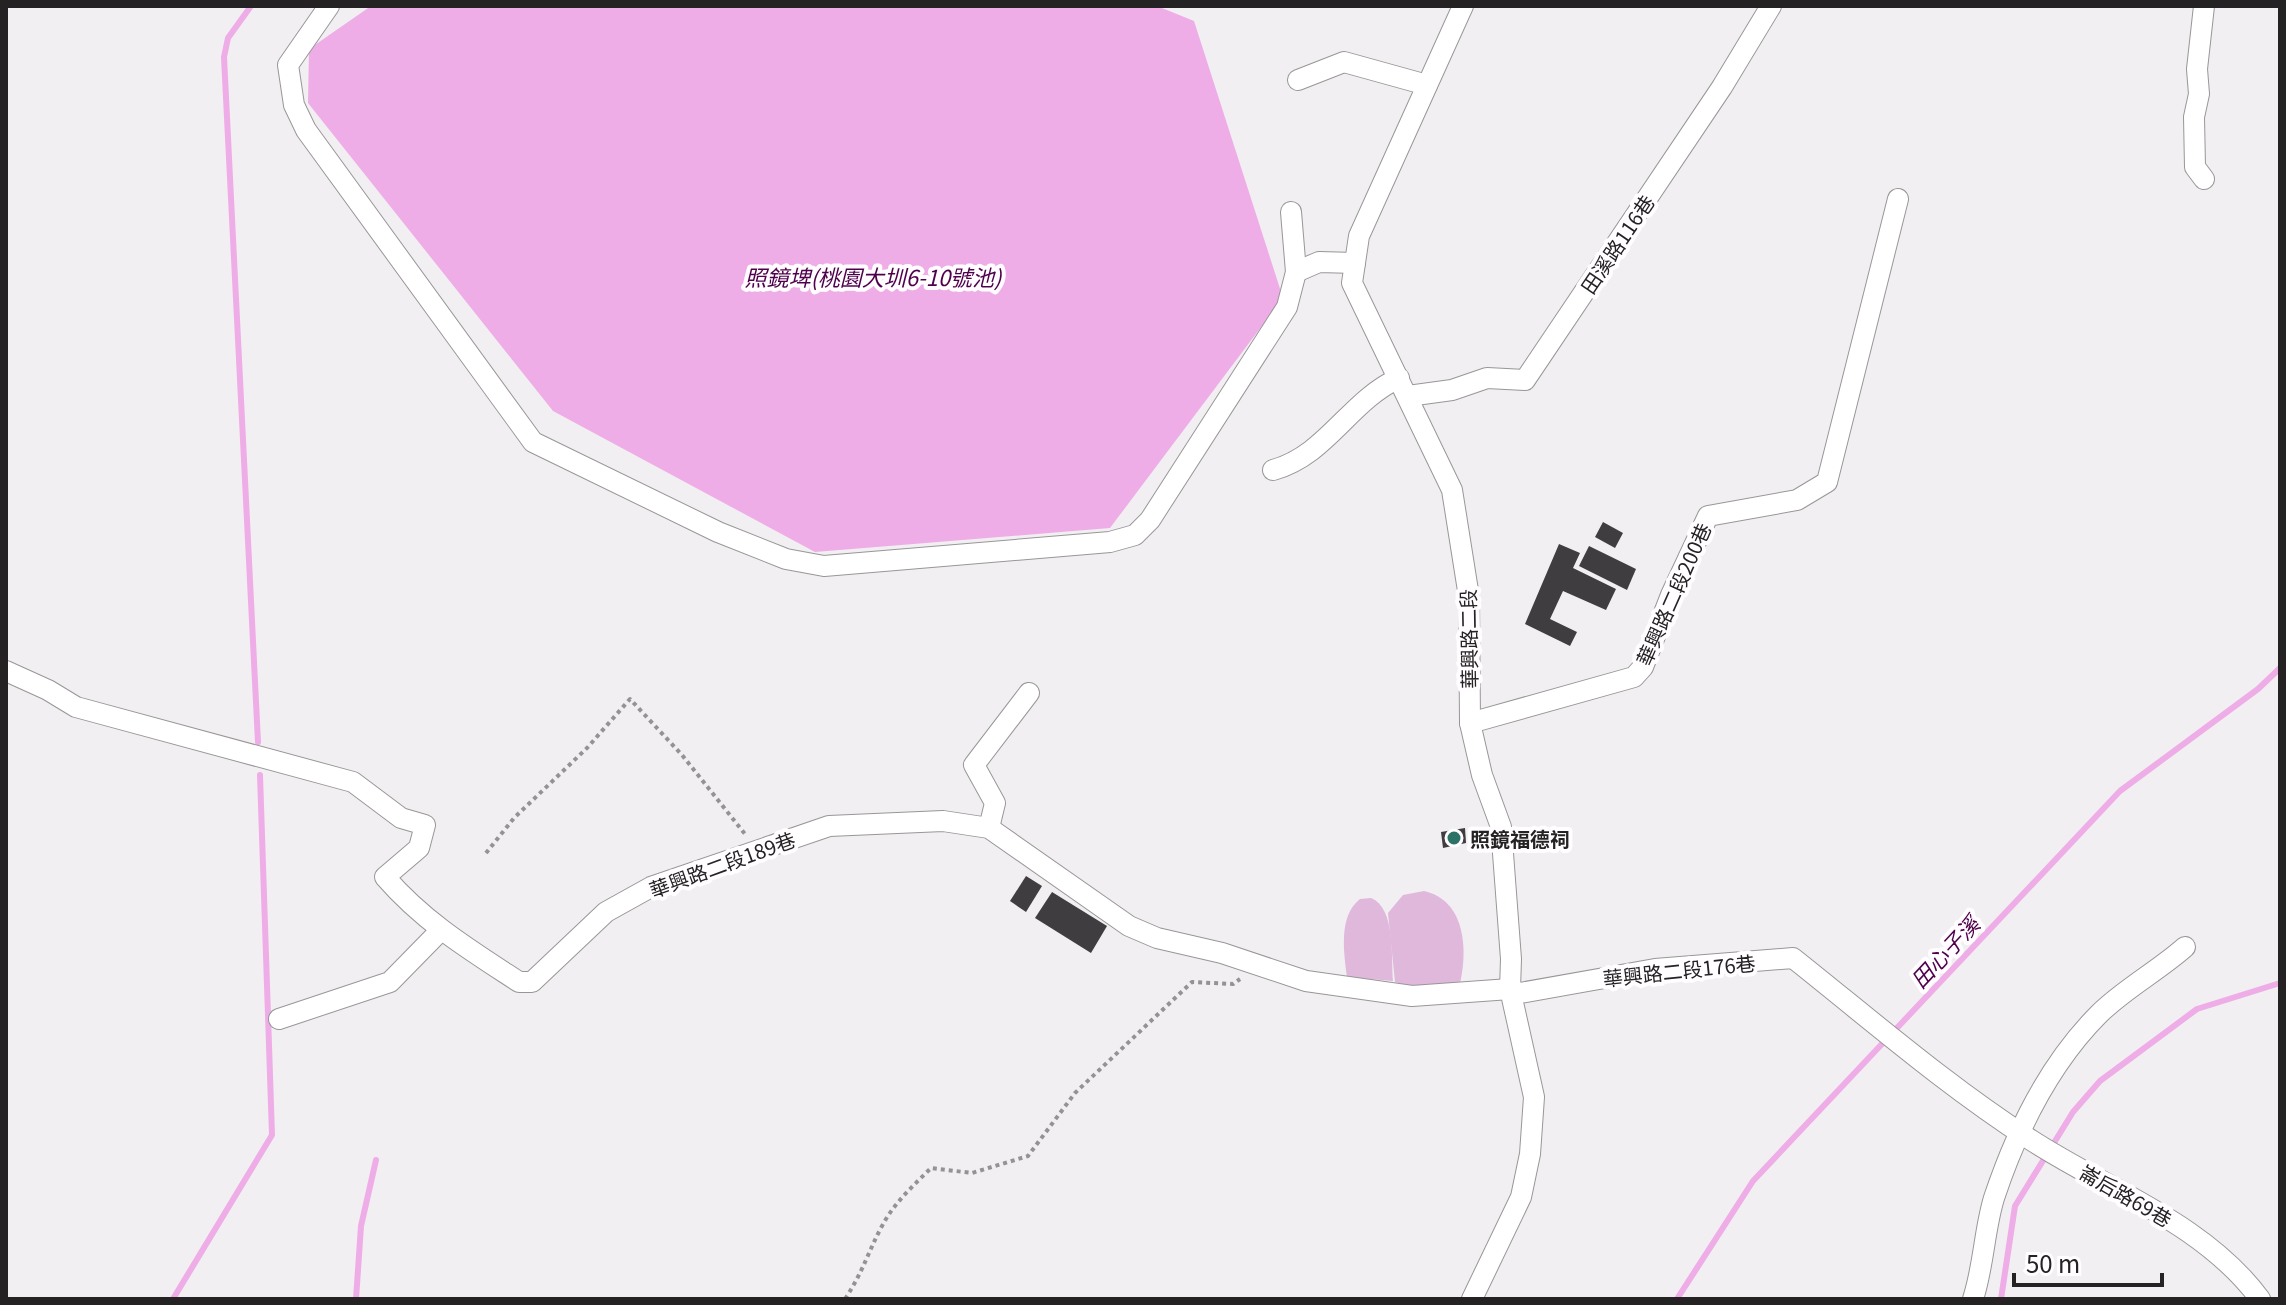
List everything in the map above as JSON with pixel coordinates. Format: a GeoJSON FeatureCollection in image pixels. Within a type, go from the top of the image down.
{"type":"FeatureCollection","features":[{"type":"Feature","properties":{"kind":"street"},"geometry":{"type":"LineString","coordinates":[[329,6],[288,65],[294,105],[306,130],[533,442],[718,532],[786,559],[824,566],[1110,542],[1135,535],[1150,520],[1287,307],[1296,272],[1291,212]]}},
{"type":"Feature","properties":{"kind":"street","name":"華興路二段"},"geometry":{"type":"LineString","coordinates":[[1463,6],[1359,236],[1352,283],[1452,490],[1469,597],[1470,723],[1482,775],[1501,827],[1511,959],[1510,989],[1534,1097],[1530,1154],[1521,1197],[1472,1299]]}},
{"type":"Feature","properties":{"kind":"street","name":"田溪路116巷"},"geometry":{"type":"LineString","coordinates":[[1404,387],[1452,390],[1487,378],[1525,380],[1722,87],[1771,6]]}},
{"type":"Feature","properties":{"kind":"street"},"geometry":{"type":"LineString","coordinates":[[2204,6],[2197,69],[2199,94],[2194,117],[2195,167],[2204,179]]}},
{"type":"Feature","properties":{"kind":"street"},"geometry":{"type":"LineString","coordinates":[[1298,80],[1344,62],[1427,85]]}},
{"type":"Feature","properties":{"kind":"street","name":"華興路二段200巷"},"geometry":{"type":"LineString","coordinates":[[1470,723],[1634,677],[1643,667],[1671,595],[1708,516],[1797,500],[1827,482],[1898,199]]}},
{"type":"Feature","properties":{"kind":"street"},"geometry":{"type":"LineString","coordinates":[[1296,272],[1319,262],[1355,263]]}},
{"type":"Feature","properties":{"kind":"street"},"geometry":{"type":"LineString","coordinates":[[1273,470],[1293,465],[1321,443],[1373,390],[1404,387]]}},
{"type":"Feature","properties":{"kind":"street","name":"華興路二段189巷"},"geometry":{"type":"LineString","coordinates":[[6,671],[76,707],[353,782],[401,818],[425,825],[419,848],[385,877],[410,905],[440,931],[519,982],[532,982],[606,912],[651,887],[829,826],[943,821],[989,828],[1129,926],[1157,938],[1306,981],[1412,996],[1510,989]]}},
{"type":"Feature","properties":{"kind":"street"},"geometry":{"type":"LineString","coordinates":[[989,828],[995,803],[974,765],[1029,693]]}},
{"type":"Feature","properties":{"kind":"street"},"geometry":{"type":"LineString","coordinates":[[279,1019],[390,982],[440,931]]}},
{"type":"Feature","properties":{"kind":"street"},"geometry":{"type":"LineString","coordinates":[[1973,1299],[1984,1267],[1993,1201],[2020,1132],[2062,1055],[2101,1012],[2185,947]]}},
{"type":"Feature","properties":{"kind":"street","name":"華興路二段176巷"},"geometry":{"type":"LineString","coordinates":[[1510,989],[1520,993],[1655,969],[1793,958],[1913,1054]]}},
{"type":"Feature","properties":{"kind":"street","name":"崙后路69巷"},"geometry":{"type":"LineString","coordinates":[[1913,1054],[2038,1144],[2196,1237],[2248,1282],[2260,1299]]}},
{"type":"Feature","properties":{"kind":"path"},"geometry":{"type":"LineString","coordinates":[[486,853],[514,818],[587,748],[630,699],[682,755],[759,852]]}},
{"type":"Feature","properties":{"kind":"path"},"geometry":{"type":"LineString","coordinates":[[845,1299],[865,1269],[882,1225],[931,1168],[972,1173],[1028,1156],[1075,1093],[1192,982],[1233,984],[1258,965]]}},
{"type":"Feature","properties":{"kind":"shaded area"},"geometry":{"type":"Polygon","coordinates":[[[1424,891],[1438,896],[1456,915],[1464,956],[1460,983],[1408,986],[1395,982],[1388,913],[1403,895],[1424,891]]]}},
{"type":"Feature","properties":{"kind":"shaded area"},"geometry":{"type":"Polygon","coordinates":[[[1371,898],[1379,903],[1388,923],[1393,981],[1347,977],[1344,935],[1348,915],[1360,899],[1371,898]]]}},
{"type":"Feature","properties":{"kind":"water","name":"照鏡埤(桃園大圳6-10號池)"},"geometry":{"type":"Polygon","coordinates":[[[371,6],[1157,6],[1194,21],[1283,298],[1110,528],[815,552],[553,411],[308,103],[309,49],[371,6]]]}},
{"type":"Feature","properties":{"kind":"building"},"geometry":{"type":"Polygon","coordinates":[[[1603,522],[1623,533],[1615,548],[1595,537],[1603,522]]]}},
{"type":"Feature","properties":{"kind":"building"},"geometry":{"type":"Polygon","coordinates":[[[1559,544],[1580,553],[1573,568],[1616,589],[1606,610],[1563,591],[1550,619],[1577,632],[1570,646],[1525,624],[1559,544]]]}},
{"type":"Feature","properties":{"kind":"building"},"geometry":{"type":"Polygon","coordinates":[[[1589,546],[1636,569],[1627,590],[1579,566],[1589,546]]]}},
{"type":"Feature","properties":{"kind":"building","name":"照鏡福德祠"},"geometry":{"type":"Polygon","coordinates":[[[1465,828],[1466,843],[1443,848],[1441,832],[1465,828]]]}},
{"type":"Feature","properties":{"kind":"building"},"geometry":{"type":"Polygon","coordinates":[[[1026,876],[1042,886],[1026,912],[1010,901],[1026,876]]]}},
{"type":"Feature","properties":{"kind":"building"},"geometry":{"type":"Polygon","coordinates":[[[1052,892],[1107,926],[1091,953],[1035,918],[1052,892]]]}},
{"type":"Feature","properties":{"kind":"waterway"},"geometry":{"type":"LineString","coordinates":[[251,6],[228,38],[224,57],[258,742]]}},
{"type":"Feature","properties":{"kind":"waterway","name":"田心子溪"},"geometry":{"type":"LineString","coordinates":[[1677,1299],[1753,1181],[2120,791],[2258,689],[2280,668]]}},
{"type":"Feature","properties":{"kind":"waterway"},"geometry":{"type":"LineString","coordinates":[[173,1299],[272,1135],[260,775]]}},
{"type":"Feature","properties":{"kind":"waterway"},"geometry":{"type":"LineString","coordinates":[[2001,1299],[2015,1206],[2073,1112],[2100,1081],[2197,1009],[2280,983]]}},
{"type":"Feature","properties":{"kind":"waterway"},"geometry":{"type":"LineString","coordinates":[[356,1299],[361,1226],[376,1160]]}},
{"type":"Feature","properties":{"kind":"place","name":"照鏡福德祠"},"geometry":{"type":"Point","coordinates":[1454,838]}}]}
